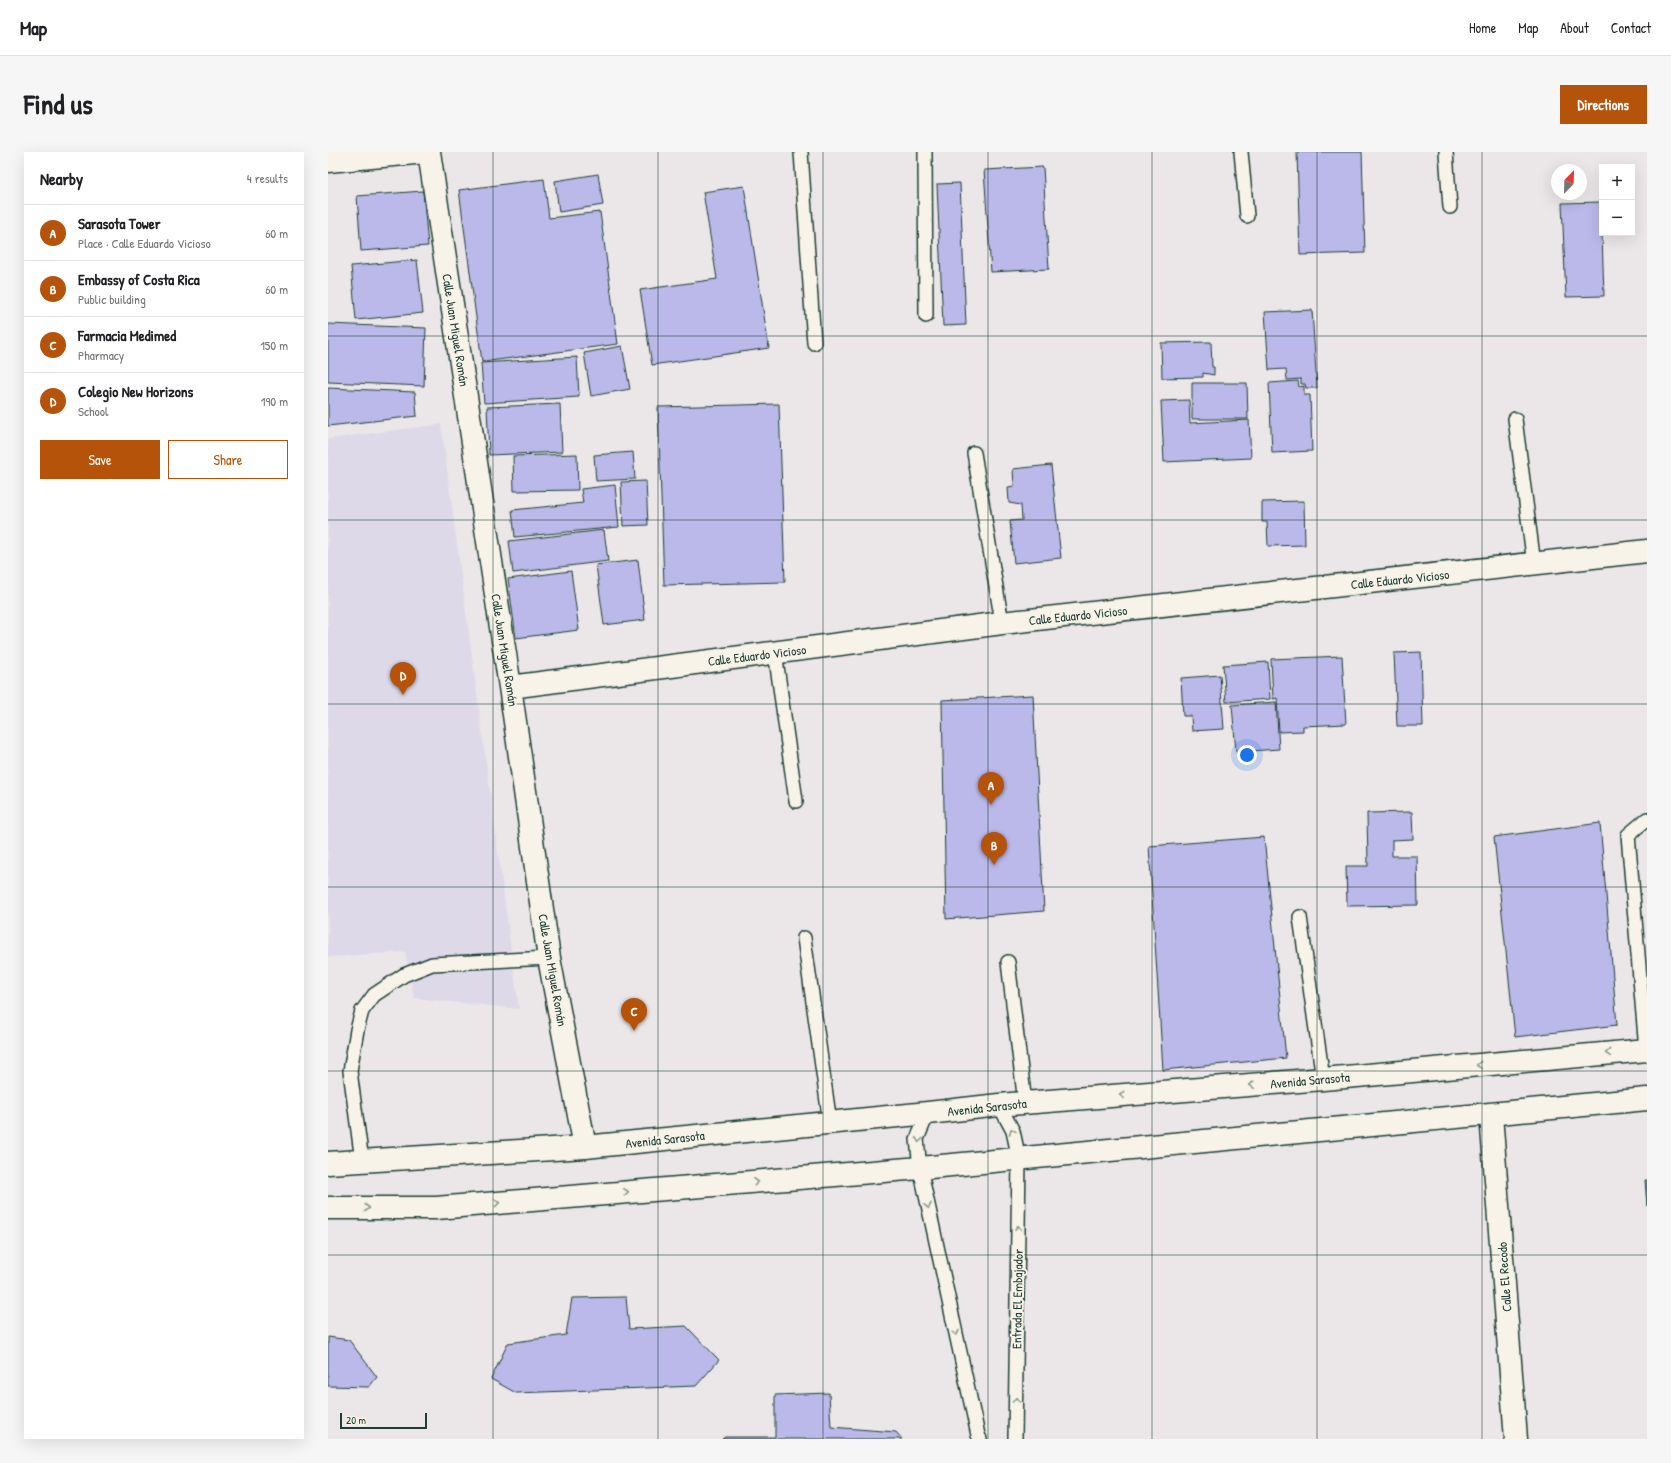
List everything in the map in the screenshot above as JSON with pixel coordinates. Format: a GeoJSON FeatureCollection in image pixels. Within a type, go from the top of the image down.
{"type":"FeatureCollection","features":[{"type":"Feature","properties":{"kind":"main road"},"geometry":{"type":"LineString","coordinates":[[328,161],[426,152]]}},
{"type":"Feature","properties":{"kind":"main road","name":"Calle Juan Miguel Román"},"geometry":{"type":"LineString","coordinates":[[429,152],[510,687],[549,958],[585,1147]]}},
{"type":"Feature","properties":{"kind":"main road","name":"Calle Eduardo Vicioso"},"geometry":{"type":"LineString","coordinates":[[510,687],[1002,623],[1647,551]]}},
{"type":"Feature","properties":{"kind":"main road","name":"Avenida Sarasota"},"geometry":{"type":"LineString","coordinates":[[328,1164],[585,1147],[928,1114],[999,1105],[1323,1079],[1647,1050]]}},
{"type":"Feature","properties":{"kind":"main road"},"geometry":{"type":"LineString","coordinates":[[328,1208],[436,1208],[920,1168],[1647,1100]]}},
{"type":"Feature","properties":{"kind":"main road","name":"Calle El Recodo"},"geometry":{"type":"LineString","coordinates":[[1491,1115],[1516,1439]]}},
{"type":"Feature","properties":{"kind":"lane"},"geometry":{"type":"LineString","coordinates":[[800,152],[814,344]]}},
{"type":"Feature","properties":{"kind":"lane"},"geometry":{"type":"LineString","coordinates":[[925,152],[926,316]]}},
{"type":"Feature","properties":{"kind":"lane"},"geometry":{"type":"LineString","coordinates":[[1241,152],[1247,216]]}},
{"type":"Feature","properties":{"kind":"lane"},"geometry":{"type":"LineString","coordinates":[[1446,152],[1450,207]]}},
{"type":"Feature","properties":{"kind":"lane"},"geometry":{"type":"LineString","coordinates":[[1515,419],[1534,564]]}},
{"type":"Feature","properties":{"kind":"lane"},"geometry":{"type":"LineString","coordinates":[[974,453],[1002,623]]}},
{"type":"Feature","properties":{"kind":"lane"},"geometry":{"type":"LineString","coordinates":[[775,652],[796,801]]}},
{"type":"Feature","properties":{"kind":"lane"},"geometry":{"type":"LineString","coordinates":[[1647,819],[1628,835],[1647,1050]]}},
{"type":"Feature","properties":{"kind":"lane"},"geometry":{"type":"LineString","coordinates":[[1300,917],[1323,1079]]}},
{"type":"Feature","properties":{"kind":"lane"},"geometry":{"type":"LineString","coordinates":[[804,938],[830,1123]]}},
{"type":"Feature","properties":{"kind":"lane"},"geometry":{"type":"LineString","coordinates":[[362,1162],[350,1071],[362,1011],[374,995],[404,975],[432,964],[549,958]]}},
{"type":"Feature","properties":{"kind":"lane"},"geometry":{"type":"LineString","coordinates":[[1008,962],[1025,1103]]}},
{"type":"Feature","properties":{"kind":"lane","name":"Entrada El Embajador"},"geometry":{"type":"LineString","coordinates":[[999,1105],[1013,1131],[1019,1159],[1015,1439]]}},
{"type":"Feature","properties":{"kind":"lane"},"geometry":{"type":"LineString","coordinates":[[928,1114],[917,1139],[920,1168],[976,1427],[980,1439]]}},
{"type":"Feature","properties":{"kind":"shaded area"},"geometry":{"type":"Polygon","coordinates":[[[441,424],[519,1009],[414,998],[405,952],[328,957],[328,439],[441,424]]]}},
{"type":"Feature","properties":{"kind":"building"},"geometry":{"type":"Polygon","coordinates":[[[1297,152],[1362,152],[1365,253],[1300,255],[1297,152]]]}},
{"type":"Feature","properties":{"kind":"building"},"geometry":{"type":"Polygon","coordinates":[[[1043,167],[1049,269],[991,272],[984,170],[1043,167]]]}},
{"type":"Feature","properties":{"kind":"building"},"geometry":{"type":"Polygon","coordinates":[[[598,174],[603,205],[559,212],[555,181],[598,174]]]}},
{"type":"Feature","properties":{"kind":"building"},"geometry":{"type":"Polygon","coordinates":[[[544,179],[549,218],[600,212],[618,344],[482,362],[459,190],[544,179]]]}},
{"type":"Feature","properties":{"kind":"building"},"geometry":{"type":"Polygon","coordinates":[[[960,183],[966,325],[943,326],[937,184],[960,183]]]}},
{"type":"Feature","properties":{"kind":"building"},"geometry":{"type":"Polygon","coordinates":[[[744,186],[769,348],[652,365],[640,290],[717,279],[703,192],[744,186]]]}},
{"type":"Feature","properties":{"kind":"building"},"geometry":{"type":"Polygon","coordinates":[[[423,191],[428,246],[361,251],[357,196],[423,191]]]}},
{"type":"Feature","properties":{"kind":"building"},"geometry":{"type":"Polygon","coordinates":[[[1599,202],[1599,236],[1602,236],[1604,296],[1566,297],[1562,203],[1599,202]]]}},
{"type":"Feature","properties":{"kind":"building"},"geometry":{"type":"Polygon","coordinates":[[[417,260],[423,313],[356,320],[351,266],[417,260]]]}},
{"type":"Feature","properties":{"kind":"building"},"geometry":{"type":"Polygon","coordinates":[[[1312,310],[1317,388],[1306,388],[1305,384],[1301,384],[1301,379],[1287,380],[1286,369],[1269,370],[1265,312],[1312,310]]]}},
{"type":"Feature","properties":{"kind":"building"},"geometry":{"type":"Polygon","coordinates":[[[328,324],[426,328],[424,386],[328,382],[328,324]]]}},
{"type":"Feature","properties":{"kind":"building"},"geometry":{"type":"Polygon","coordinates":[[[1211,342],[1212,367],[1214,367],[1214,375],[1203,373],[1203,377],[1162,378],[1161,343],[1211,342]]]}},
{"type":"Feature","properties":{"kind":"building"},"geometry":{"type":"Polygon","coordinates":[[[622,346],[630,389],[591,396],[584,353],[622,346]]]}},
{"type":"Feature","properties":{"kind":"building"},"geometry":{"type":"Polygon","coordinates":[[[577,357],[579,397],[484,403],[481,363],[577,357]]]}},
{"type":"Feature","properties":{"kind":"building"},"geometry":{"type":"Polygon","coordinates":[[[1298,381],[1299,387],[1304,386],[1304,395],[1310,395],[1312,451],[1272,453],[1269,383],[1298,381]]]}},
{"type":"Feature","properties":{"kind":"building"},"geometry":{"type":"Polygon","coordinates":[[[1192,383],[1247,383],[1248,419],[1192,419],[1192,383]]]}},
{"type":"Feature","properties":{"kind":"building"},"geometry":{"type":"Polygon","coordinates":[[[328,388],[415,392],[417,416],[328,426],[328,388]]]}},
{"type":"Feature","properties":{"kind":"building"},"geometry":{"type":"Polygon","coordinates":[[[1189,400],[1190,423],[1249,420],[1251,458],[1164,462],[1161,401],[1189,400]]]}},
{"type":"Feature","properties":{"kind":"building"},"geometry":{"type":"Polygon","coordinates":[[[560,404],[562,452],[489,455],[487,407],[560,404]]]}},
{"type":"Feature","properties":{"kind":"building"},"geometry":{"type":"Polygon","coordinates":[[[779,404],[785,582],[664,585],[658,407],[779,404]]]}},
{"type":"Feature","properties":{"kind":"building"},"geometry":{"type":"Polygon","coordinates":[[[633,452],[635,479],[596,481],[594,455],[633,452]]]}},
{"type":"Feature","properties":{"kind":"building"},"geometry":{"type":"Polygon","coordinates":[[[577,454],[578,490],[514,491],[513,456],[577,454]]]}},
{"type":"Feature","properties":{"kind":"building"},"geometry":{"type":"Polygon","coordinates":[[[1051,465],[1061,558],[1014,563],[1010,521],[1022,520],[1021,505],[1009,503],[1008,487],[1014,486],[1013,469],[1051,465]]]}},
{"type":"Feature","properties":{"kind":"building"},"geometry":{"type":"Polygon","coordinates":[[[646,481],[648,525],[623,526],[621,482],[646,481]]]}},
{"type":"Feature","properties":{"kind":"building"},"geometry":{"type":"Polygon","coordinates":[[[615,485],[619,527],[515,537],[512,510],[583,503],[581,489],[615,485]]]}},
{"type":"Feature","properties":{"kind":"building"},"geometry":{"type":"Polygon","coordinates":[[[1304,501],[1305,545],[1268,546],[1267,522],[1262,522],[1262,502],[1304,501]]]}},
{"type":"Feature","properties":{"kind":"building"},"geometry":{"type":"Polygon","coordinates":[[[604,530],[608,561],[513,573],[509,541],[604,530]]]}},
{"type":"Feature","properties":{"kind":"building"},"geometry":{"type":"Polygon","coordinates":[[[638,560],[645,620],[604,625],[596,565],[638,560]]]}},
{"type":"Feature","properties":{"kind":"building"},"geometry":{"type":"Polygon","coordinates":[[[571,571],[579,630],[516,638],[508,579],[571,571]]]}},
{"type":"Feature","properties":{"kind":"building"},"geometry":{"type":"Polygon","coordinates":[[[1421,652],[1423,726],[1397,726],[1394,653],[1421,652]]]}},
{"type":"Feature","properties":{"kind":"building"},"geometry":{"type":"Polygon","coordinates":[[[1342,656],[1346,724],[1303,726],[1303,731],[1279,732],[1277,698],[1273,699],[1271,659],[1342,656]]]}},
{"type":"Feature","properties":{"kind":"building"},"geometry":{"type":"Polygon","coordinates":[[[1268,662],[1270,699],[1226,702],[1223,665],[1268,662]]]}},
{"type":"Feature","properties":{"kind":"building"},"geometry":{"type":"Polygon","coordinates":[[[1220,675],[1224,729],[1192,731],[1191,716],[1183,716],[1181,678],[1220,675]]]}},
{"type":"Feature","properties":{"kind":"building"},"geometry":{"type":"Polygon","coordinates":[[[1033,695],[1044,911],[946,919],[942,700],[1033,695]]]}},
{"type":"Feature","properties":{"kind":"building"},"geometry":{"type":"Polygon","coordinates":[[[1276,702],[1279,749],[1236,752],[1232,705],[1276,702]]]}},
{"type":"Feature","properties":{"kind":"building"},"geometry":{"type":"Polygon","coordinates":[[[1412,812],[1413,839],[1392,840],[1392,856],[1417,856],[1418,905],[1347,906],[1346,866],[1368,866],[1367,813],[1412,812]]]}},
{"type":"Feature","properties":{"kind":"building"},"geometry":{"type":"Polygon","coordinates":[[[1600,823],[1617,1025],[1515,1037],[1494,837],[1600,823]]]}},
{"type":"Feature","properties":{"kind":"building"},"geometry":{"type":"Polygon","coordinates":[[[1264,837],[1286,1058],[1163,1070],[1149,846],[1264,837]]]}},
{"type":"Feature","properties":{"kind":"building"},"geometry":{"type":"Polygon","coordinates":[[[1645,1180],[1647,1180],[1647,1206],[1645,1180]]]}},
{"type":"Feature","properties":{"kind":"building"},"geometry":{"type":"Polygon","coordinates":[[[626,1297],[629,1329],[686,1326],[719,1360],[696,1386],[516,1393],[491,1379],[508,1343],[566,1335],[572,1298],[626,1297]]]}},
{"type":"Feature","properties":{"kind":"building"},"geometry":{"type":"Polygon","coordinates":[[[328,1337],[349,1340],[377,1377],[369,1387],[328,1386],[328,1337]]]}},
{"type":"Feature","properties":{"kind":"building"},"geometry":{"type":"Polygon","coordinates":[[[829,1393],[831,1427],[896,1432],[902,1439],[722,1439],[725,1437],[775,1437],[775,1395],[829,1393]]]}},
{"type":"Feature","properties":{"kind":"place","name":"Colegio New Horizons"},"geometry":{"type":"Point","coordinates":[403,695]}},
{"type":"Feature","properties":{"kind":"place","name":"Sarasota Tower"},"geometry":{"type":"Point","coordinates":[991,805]}},
{"type":"Feature","properties":{"kind":"place","name":"Embassy of Costa Rica"},"geometry":{"type":"Point","coordinates":[994,865]}},
{"type":"Feature","properties":{"kind":"place","name":"Farmacia Medimed"},"geometry":{"type":"Point","coordinates":[634,1031]}}]}
